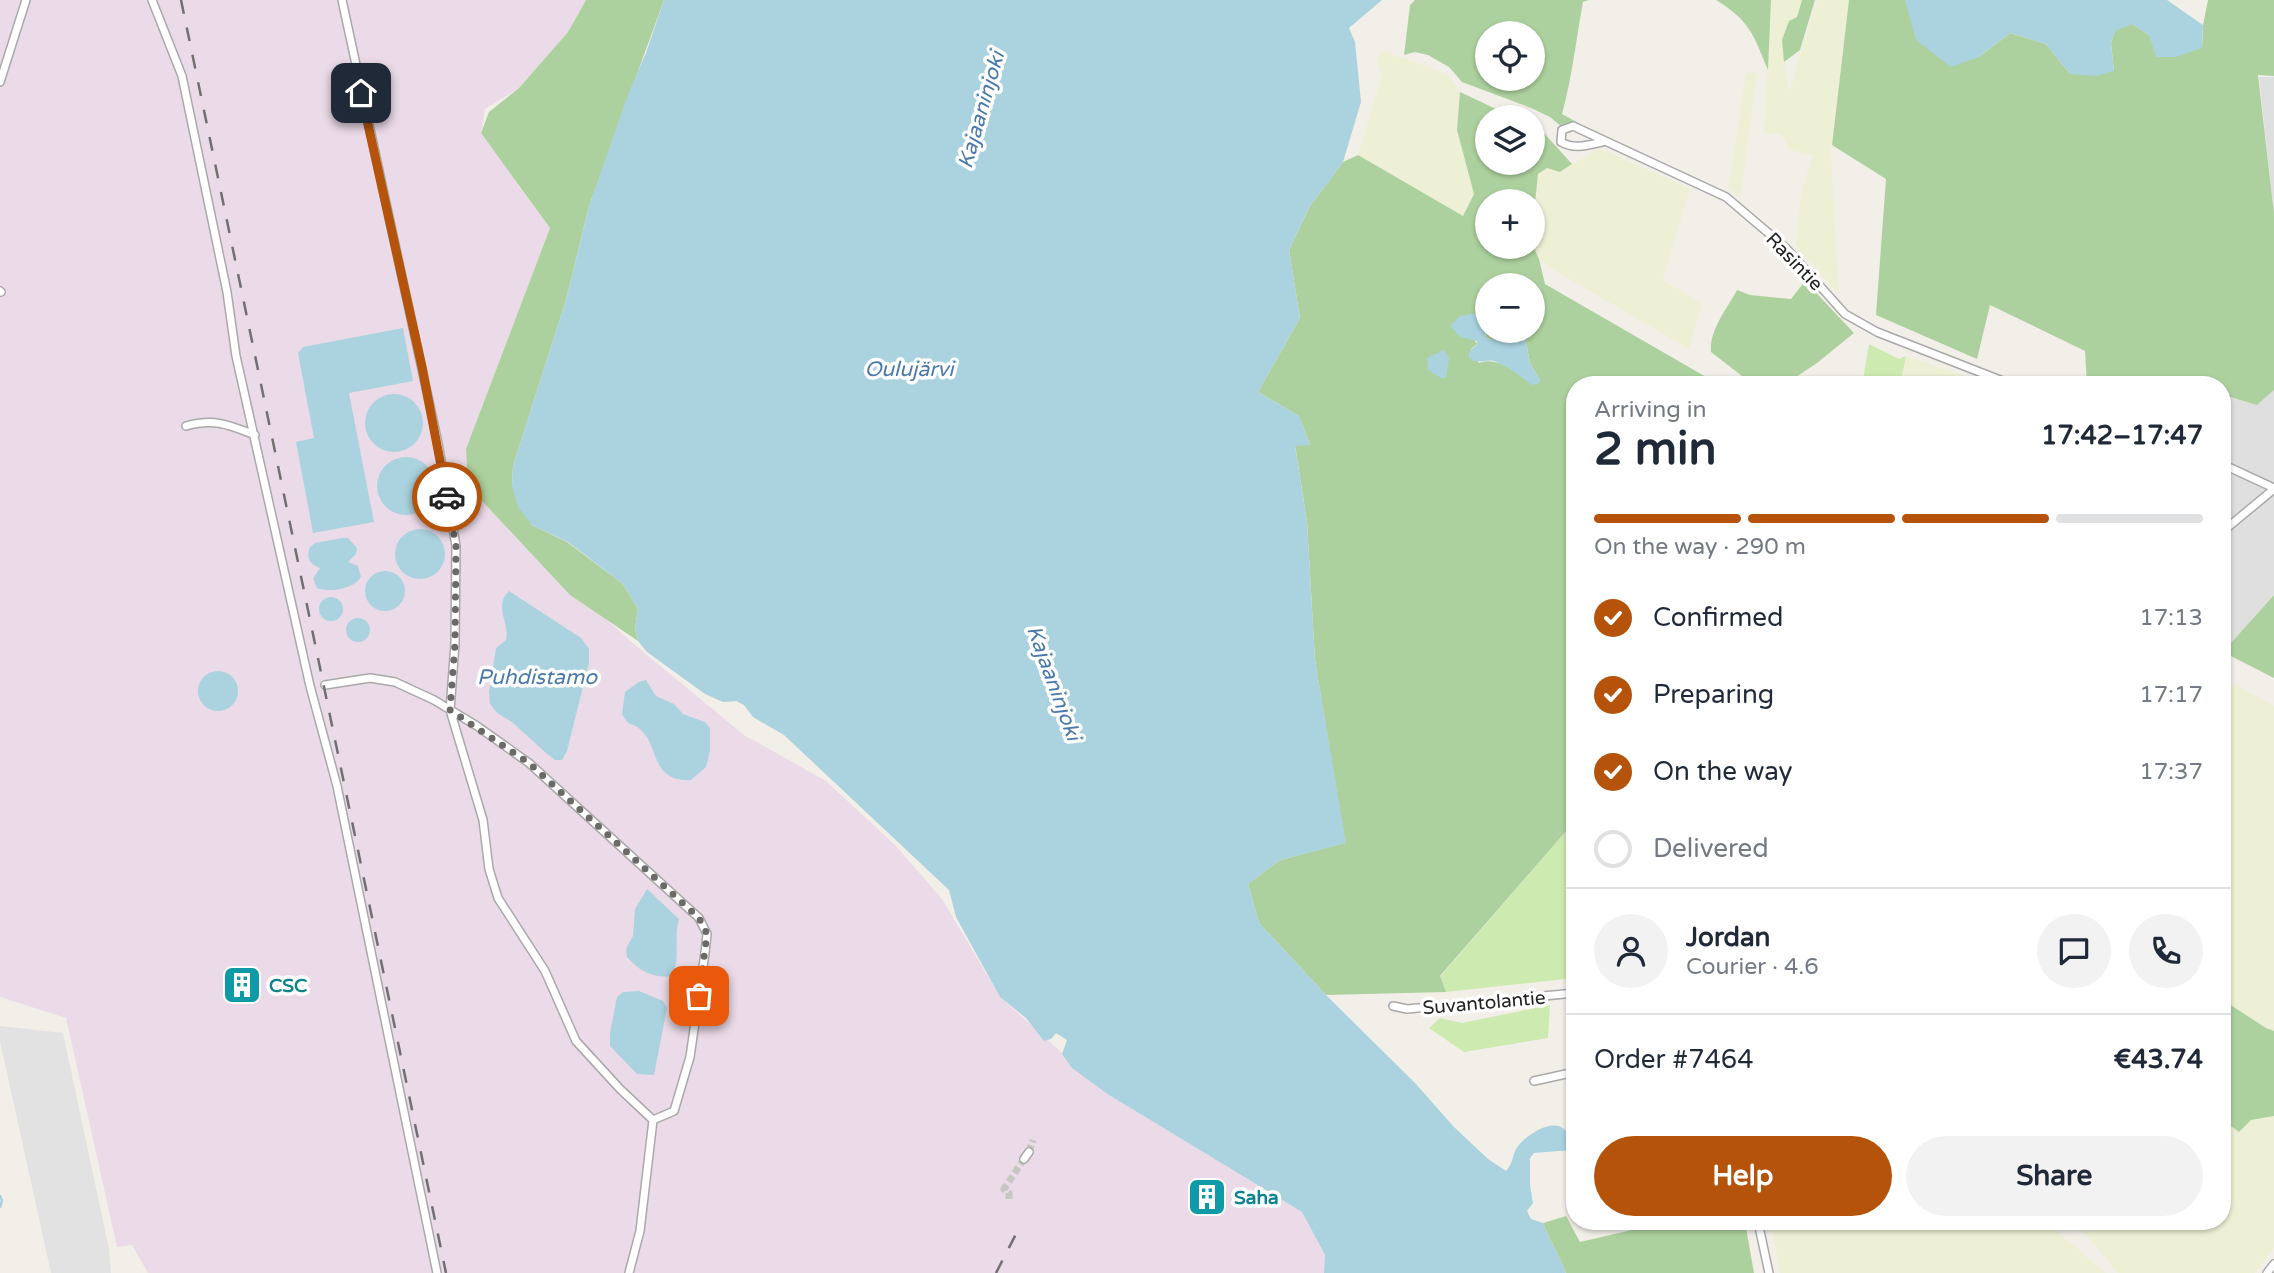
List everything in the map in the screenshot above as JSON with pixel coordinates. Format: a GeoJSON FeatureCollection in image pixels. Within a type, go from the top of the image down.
{"type":"FeatureCollection","features":[{"type":"Feature","properties":{"kind":"street"},"geometry":{"type":"LineString","coordinates":[[0,82],[26,0]]}},
{"type":"Feature","properties":{"kind":"street"},"geometry":{"type":"LineString","coordinates":[[152,0],[182,76],[227,292],[236,356],[310,686],[348,833],[437,1273]]}},
{"type":"Feature","properties":{"kind":"street"},"geometry":{"type":"LineString","coordinates":[[342,0],[435,430],[456,546],[455,644],[450,710],[483,820],[489,869],[498,898],[545,971],[576,1041],[653,1120]]}},
{"type":"Feature","properties":{"kind":"street","name":"Rasintie"},"geometry":{"type":"LineString","coordinates":[[1602,142],[1575,147],[1561,142],[1562,130],[1573,126],[1602,142],[1726,197],[1786,248],[1845,314],[1877,332],[1990,376]]}},
{"type":"Feature","properties":{"kind":"street"},"geometry":{"type":"LineString","coordinates":[[187,426],[205,421],[217,422],[255,435]]}},
{"type":"Feature","properties":{"kind":"street"},"geometry":{"type":"LineString","coordinates":[[2231,468],[2274,488],[2231,524]]}},
{"type":"Feature","properties":{"kind":"street"},"geometry":{"type":"LineString","coordinates":[[325,685],[369,678],[395,682],[414,689],[450,710],[529,763],[690,909],[704,925],[707,934],[705,953],[690,1057],[674,1111],[653,1120]]}},
{"type":"Feature","properties":{"kind":"street","name":"Suvantolantie"},"geometry":{"type":"LineString","coordinates":[[1394,1006],[1407,1009],[1425,1008],[1566,994]]}},
{"type":"Feature","properties":{"kind":"street"},"geometry":{"type":"LineString","coordinates":[[1534,1081],[1566,1074]]}},
{"type":"Feature","properties":{"kind":"street"},"geometry":{"type":"LineString","coordinates":[[629,1273],[640,1231],[653,1120]]}},
{"type":"Feature","properties":{"kind":"street"},"geometry":{"type":"LineString","coordinates":[[1760,1230],[1769,1273]]}},
{"type":"Feature","properties":{"kind":"street"},"geometry":{"type":"LineString","coordinates":[[2267,1273],[2274,1264]]}},
{"type":"Feature","properties":{"kind":"shaded area"},"geometry":{"type":"Polygon","coordinates":[[[0,0],[586,0],[568,32],[519,88],[485,109],[481,133],[550,228],[466,449],[469,486],[516,538],[629,640],[744,735],[826,781],[896,846],[942,899],[1000,997],[1109,1095],[1302,1212],[1325,1255],[1324,1273],[148,1273],[132,1245],[117,1247],[66,1018],[0,997],[0,0]]]}},
{"type":"Feature","properties":{"kind":"shaded area"},"geometry":{"type":"Polygon","coordinates":[[[2259,77],[2274,77],[2274,214],[2259,77]]]}},
{"type":"Feature","properties":{"kind":"shaded area"},"geometry":{"type":"Polygon","coordinates":[[[2274,390],[2274,595],[2231,644],[2231,398],[2257,405],[2274,390]]]}},
{"type":"Feature","properties":{"kind":"shaded area"},"geometry":{"type":"Polygon","coordinates":[[[0,1026],[63,1033],[109,1249],[111,1273],[51,1273],[0,1041],[0,1026]]]}},
{"type":"Feature","properties":{"kind":"green space"},"geometry":{"type":"Polygon","coordinates":[[[586,0],[664,0],[589,206],[566,300],[513,466],[512,485],[532,525],[567,542],[623,584],[638,609],[635,628],[638,641],[570,595],[468,486],[466,449],[550,228],[481,133],[489,112],[519,88],[568,32],[586,0]]]}},
{"type":"Feature","properties":{"kind":"green space"},"geometry":{"type":"Polygon","coordinates":[[[1415,0],[1589,0],[1583,2],[1562,114],[1582,125],[1574,123],[1562,127],[1545,115],[1545,105],[1523,105],[1486,91],[1545,91],[1545,21],[1475,21],[1475,87],[1462,82],[1449,67],[1428,55],[1415,52],[1404,55],[1410,5],[1415,0]]]}},
{"type":"Feature","properties":{"kind":"green space"},"geometry":{"type":"Polygon","coordinates":[[[1716,0],[1771,0],[1768,70],[1749,29],[1716,0]]]}},
{"type":"Feature","properties":{"kind":"green space"},"geometry":{"type":"Polygon","coordinates":[[[1771,0],[1802,0],[1797,17],[1782,40],[1789,93],[1817,0],[1849,0],[1831,152],[1839,295],[1796,246],[1801,192],[1813,155],[1790,150],[1781,133],[1764,134],[1771,0]]]}},
{"type":"Feature","properties":{"kind":"green space"},"geometry":{"type":"Polygon","coordinates":[[[1802,0],[1815,0],[1800,50],[1784,62],[1782,40],[1789,21],[1797,17],[1802,0]]]}},
{"type":"Feature","properties":{"kind":"green space"},"geometry":{"type":"Polygon","coordinates":[[[1849,0],[1905,0],[1979,57],[2010,33],[2046,44],[2070,74],[2114,71],[2111,43],[2115,30],[2132,24],[2149,35],[2202,48],[2208,0],[2274,0],[2274,76],[2258,75],[2274,214],[2274,390],[2257,405],[2231,397],[2231,376],[2086,376],[2085,351],[1990,305],[1977,359],[1876,315],[1886,179],[1832,145],[1849,0]]]}},
{"type":"Feature","properties":{"kind":"green space"},"geometry":{"type":"Polygon","coordinates":[[[1383,51],[1448,74],[1460,92],[1457,130],[1474,194],[1463,217],[1358,155],[1382,75],[1376,61],[1383,51]]]}},
{"type":"Feature","properties":{"kind":"green space"},"geometry":{"type":"Polygon","coordinates":[[[1746,73],[1757,73],[1741,196],[1728,189],[1746,73]]]}},
{"type":"Feature","properties":{"kind":"green space"},"geometry":{"type":"Polygon","coordinates":[[[1460,92],[1488,105],[1475,105],[1475,175],[1538,175],[1536,189],[1475,189],[1475,259],[1539,259],[1542,273],[1475,273],[1474,339],[1477,344],[1471,349],[1479,363],[1490,361],[1501,364],[1530,382],[1536,384],[1540,380],[1530,363],[1526,343],[1545,343],[1545,284],[1704,376],[1566,376],[1566,831],[1440,976],[1446,992],[1326,995],[1259,923],[1248,884],[1280,860],[1345,843],[1315,660],[1307,522],[1295,445],[1310,445],[1299,416],[1258,392],[1300,318],[1289,250],[1310,206],[1343,162],[1358,155],[1463,216],[1474,194],[1457,130],[1460,92]]]}},
{"type":"Feature","properties":{"kind":"green space"},"geometry":{"type":"Polygon","coordinates":[[[1545,134],[1572,164],[1560,172],[1545,169],[1545,134]]]}},
{"type":"Feature","properties":{"kind":"green space"},"geometry":{"type":"Polygon","coordinates":[[[1599,148],[1690,189],[1663,280],[1702,304],[1689,349],[1539,259],[1545,259],[1545,189],[1537,189],[1538,175],[1545,175],[1547,167],[1560,172],[1599,148]]]}},
{"type":"Feature","properties":{"kind":"green space"},"geometry":{"type":"Polygon","coordinates":[[[1805,281],[1854,333],[1798,376],[1742,376],[1711,352],[1716,328],[1737,290],[1750,295],[1791,299],[1805,281]]]}},
{"type":"Feature","properties":{"kind":"green space"},"geometry":{"type":"Polygon","coordinates":[[[1869,344],[1899,359],[1906,356],[1902,376],[1864,376],[1869,344]]]}},
{"type":"Feature","properties":{"kind":"green space"},"geometry":{"type":"Polygon","coordinates":[[[1906,356],[1966,376],[1898,376],[1906,356]]]}},
{"type":"Feature","properties":{"kind":"green space"},"geometry":{"type":"Polygon","coordinates":[[[2274,595],[2274,678],[2231,656],[2231,643],[2274,595]]]}},
{"type":"Feature","properties":{"kind":"green space"},"geometry":{"type":"Polygon","coordinates":[[[2231,682],[2274,706],[2274,1031],[2231,1005],[2231,682]]]}},
{"type":"Feature","properties":{"kind":"green space"},"geometry":{"type":"Polygon","coordinates":[[[1566,831],[1566,979],[1446,992],[1440,977],[1566,831]]]}},
{"type":"Feature","properties":{"kind":"green space"},"geometry":{"type":"Polygon","coordinates":[[[1550,1005],[1548,1038],[1464,1052],[1429,1028],[1440,1018],[1462,1023],[1550,1005]]]}},
{"type":"Feature","properties":{"kind":"green space"},"geometry":{"type":"Polygon","coordinates":[[[2231,1005],[2274,1031],[2274,1116],[2251,1120],[2239,1132],[2231,1126],[2231,1005]]]}},
{"type":"Feature","properties":{"kind":"green space"},"geometry":{"type":"Polygon","coordinates":[[[2274,1116],[2274,1248],[2255,1273],[2118,1273],[2081,1230],[2231,1230],[2231,1126],[2239,1132],[2251,1120],[2274,1116]]]}},
{"type":"Feature","properties":{"kind":"green space"},"geometry":{"type":"Polygon","coordinates":[[[1566,1216],[1566,1230],[1574,1230],[1580,1242],[1632,1230],[1746,1230],[1754,1273],[1566,1273],[1543,1223],[1566,1216]]]}},
{"type":"Feature","properties":{"kind":"green space"},"geometry":{"type":"Polygon","coordinates":[[[1772,1230],[2055,1230],[2106,1273],[1780,1273],[1772,1230]]]}},
{"type":"Feature","properties":{"kind":"water","name":"Oulujärvi"},"geometry":{"type":"Polygon","coordinates":[[[664,0],[1382,0],[1349,28],[1355,42],[1361,102],[1343,162],[1310,206],[1289,250],[1300,318],[1258,392],[1299,416],[1310,445],[1295,446],[1307,522],[1315,660],[1346,843],[1280,860],[1248,884],[1259,923],[1326,995],[1415,1083],[1454,1127],[1488,1159],[1506,1171],[1518,1146],[1537,1130],[1559,1126],[1565,1130],[1566,1150],[1534,1153],[1530,1158],[1533,1203],[1527,1211],[1531,1219],[1543,1223],[1566,1273],[1324,1273],[1325,1255],[1302,1212],[1109,1095],[1072,1068],[1062,1054],[1067,1040],[1056,1033],[1051,1039],[1044,1041],[1026,1018],[1000,997],[956,917],[949,890],[784,735],[753,717],[744,705],[736,701],[723,702],[705,694],[647,652],[638,641],[635,628],[638,609],[623,584],[568,542],[532,525],[518,507],[512,485],[513,466],[566,300],[589,206],[629,92],[664,0]]]}},
{"type":"Feature","properties":{"kind":"water"},"geometry":{"type":"Polygon","coordinates":[[[1905,0],[2167,0],[2203,25],[2202,48],[2176,57],[2156,57],[2149,35],[2132,24],[2115,31],[2111,43],[2114,71],[2096,76],[2070,74],[2046,44],[2010,33],[1979,57],[1951,67],[1916,40],[1905,0]]]}},
{"type":"Feature","properties":{"kind":"water"},"geometry":{"type":"Polygon","coordinates":[[[1475,314],[1475,341],[1460,337],[1450,326],[1460,316],[1475,314]]]}},
{"type":"Feature","properties":{"kind":"water"},"geometry":{"type":"Polygon","coordinates":[[[403,328],[413,381],[349,393],[374,522],[313,533],[296,442],[314,438],[298,353],[303,347],[403,328]]]}},
{"type":"Feature","properties":{"kind":"water"},"geometry":{"type":"Polygon","coordinates":[[[1526,343],[1530,363],[1540,380],[1539,383],[1532,385],[1497,362],[1469,358],[1469,352],[1477,344],[1526,343]]]}},
{"type":"Feature","properties":{"kind":"water"},"geometry":{"type":"Polygon","coordinates":[[[1444,350],[1449,358],[1446,378],[1441,378],[1428,370],[1427,358],[1444,350]]]}},
{"type":"Feature","properties":{"kind":"water"},"geometry":{"type":"Polygon","coordinates":[[[394,394],[405,396],[418,407],[423,423],[421,434],[410,447],[394,452],[383,450],[370,439],[365,423],[367,412],[378,399],[394,394]]]}},
{"type":"Feature","properties":{"kind":"water"},"geometry":{"type":"Polygon","coordinates":[[[406,457],[417,459],[430,470],[435,486],[433,497],[422,510],[406,515],[395,513],[382,502],[377,486],[379,475],[390,462],[406,457]]]}},
{"type":"Feature","properties":{"kind":"water"},"geometry":{"type":"Polygon","coordinates":[[[420,529],[438,536],[445,554],[438,572],[420,579],[402,572],[395,554],[402,536],[420,529]]]}},
{"type":"Feature","properties":{"kind":"water"},"geometry":{"type":"Polygon","coordinates":[[[348,538],[357,548],[356,554],[348,562],[358,566],[361,577],[341,589],[317,588],[313,578],[320,568],[309,560],[310,547],[315,543],[348,538]]]}},
{"type":"Feature","properties":{"kind":"water"},"geometry":{"type":"Polygon","coordinates":[[[385,571],[399,577],[405,591],[399,605],[385,611],[371,605],[365,591],[371,577],[385,571]]]}},
{"type":"Feature","properties":{"kind":"water","name":"Puhdistamo"},"geometry":{"type":"Polygon","coordinates":[[[509,591],[581,638],[589,649],[589,663],[567,751],[562,760],[555,760],[546,753],[512,722],[497,713],[490,704],[489,692],[496,648],[506,640],[502,603],[509,591]]]}},
{"type":"Feature","properties":{"kind":"water"},"geometry":{"type":"Polygon","coordinates":[[[331,597],[339,601],[343,609],[339,617],[331,621],[323,617],[319,609],[323,601],[331,597]]]}},
{"type":"Feature","properties":{"kind":"water"},"geometry":{"type":"Polygon","coordinates":[[[358,618],[366,622],[370,630],[366,638],[358,642],[350,638],[346,630],[350,622],[358,618]]]}},
{"type":"Feature","properties":{"kind":"water"},"geometry":{"type":"Polygon","coordinates":[[[218,671],[232,677],[238,691],[232,705],[218,711],[204,705],[198,691],[204,677],[218,671]]]}},
{"type":"Feature","properties":{"kind":"water"},"geometry":{"type":"Polygon","coordinates":[[[646,680],[656,696],[674,704],[683,714],[705,722],[710,728],[710,751],[706,767],[691,780],[676,779],[666,773],[647,737],[628,723],[622,714],[625,692],[646,680]]]}},
{"type":"Feature","properties":{"kind":"water"},"geometry":{"type":"Polygon","coordinates":[[[647,889],[679,919],[676,962],[672,976],[646,973],[627,957],[626,949],[633,936],[635,909],[647,889]]]}},
{"type":"Feature","properties":{"kind":"water"},"geometry":{"type":"Polygon","coordinates":[[[639,991],[663,1001],[667,1008],[654,1075],[637,1074],[610,1046],[617,997],[623,992],[639,991]]]}},
{"type":"Feature","properties":{"kind":"waterway"},"geometry":{"type":"LineString","coordinates":[[0,1196],[0,1207]]}},
{"type":"Feature","properties":{"kind":"tunnel"},"geometry":{"type":"LineString","coordinates":[[1029,1152],[1033,1140]]}},
{"type":"Feature","properties":{"kind":"tunnel"},"geometry":{"type":"LineString","coordinates":[[1009,1199],[1009,1193],[1004,1189],[1024,1159]]}},
{"type":"Feature","properties":{"kind":"railway"},"geometry":{"type":"LineString","coordinates":[[181,0],[446,1273]]}},
{"type":"Feature","properties":{"kind":"railway"},"geometry":{"type":"LineString","coordinates":[[996,1273],[1016,1234]]}},
{"type":"Feature","properties":{"kind":"way so far"},"geometry":{"type":"LineString","coordinates":[[447,497],[456,546],[455,644],[450,710],[529,763],[699,918],[707,934],[699,996]]}},
{"type":"Feature","properties":{"kind":"place","name":"CSC"},"geometry":{"type":"Point","coordinates":[242,985]}},
{"type":"Feature","properties":{"kind":"place","name":"Saha"},"geometry":{"type":"Point","coordinates":[1207,1197]}},
{"type":"Feature","properties":{"kind":"route"},"geometry":{"type":"LineString","coordinates":[[361,93],[422,367],[447,497]]}},
{"type":"Feature","properties":{"kind":"water label","name":"Kajaaninjoki"},"geometry":{"type":"Point","coordinates":[981,110]}},
{"type":"Feature","properties":{"kind":"water label","name":"Kajaaninjoki"},"geometry":{"type":"Point","coordinates":[1054,683]}}]}
